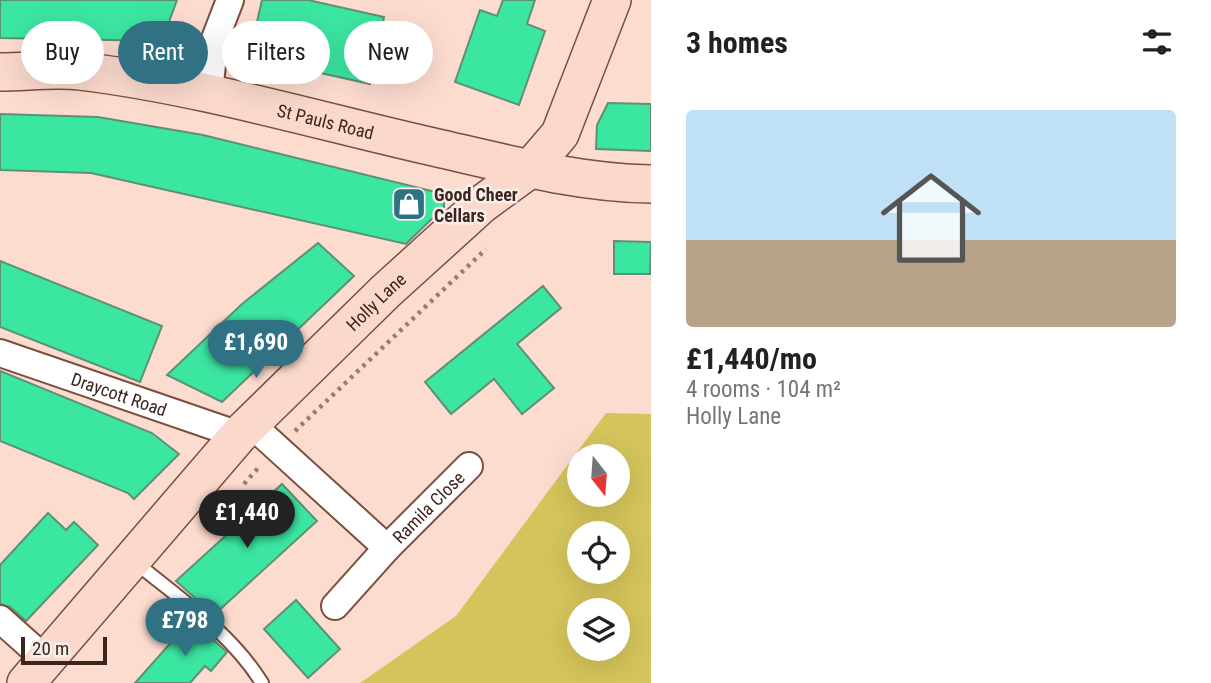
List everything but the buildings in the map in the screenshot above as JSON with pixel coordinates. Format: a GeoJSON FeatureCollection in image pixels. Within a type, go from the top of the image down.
{"type":"FeatureCollection","features":[{"type":"Feature","properties":{"kind":"street"},"geometry":{"type":"LineString","coordinates":[[209,91],[215,39],[230,0]]}},
{"type":"Feature","properties":{"kind":"street","name":"Holly Lane"},"geometry":{"type":"LineString","coordinates":[[36,671],[245,430],[386,290],[482,204],[530,169],[561,134],[612,0]]}},
{"type":"Feature","properties":{"kind":"street","name":"St Pauls Road"},"geometry":{"type":"LineString","coordinates":[[0,72],[77,71],[209,91],[410,143],[530,169],[618,183],[651,184]]}},
{"type":"Feature","properties":{"kind":"street","name":"Draycott Road"},"geometry":{"type":"LineString","coordinates":[[0,353],[245,430]]}},
{"type":"Feature","properties":{"kind":"street","name":"Ramila Close"},"geometry":{"type":"LineString","coordinates":[[245,430],[387,548]]}},
{"type":"Feature","properties":{"kind":"street","name":"Ramila Close"},"geometry":{"type":"LineString","coordinates":[[335,606],[387,548],[469,466]]}},
{"type":"Feature","properties":{"kind":"street"},"geometry":{"type":"LineString","coordinates":[[0,619],[36,671]]}},
{"type":"Feature","properties":{"kind":"lane"},"geometry":{"type":"LineString","coordinates":[[132,560],[222,634],[249,662],[262,683]]}},
{"type":"Feature","properties":{"kind":"shaded area"},"geometry":{"type":"Polygon","coordinates":[[[606,413],[651,414],[651,683],[360,683],[456,616],[567,466],[567,508],[630,508],[630,444],[583,444],[606,413]]]}},
{"type":"Feature","properties":{"kind":"place","name":"Good Cheer Cellars"},"geometry":{"type":"Point","coordinates":[409,204]}}]}
